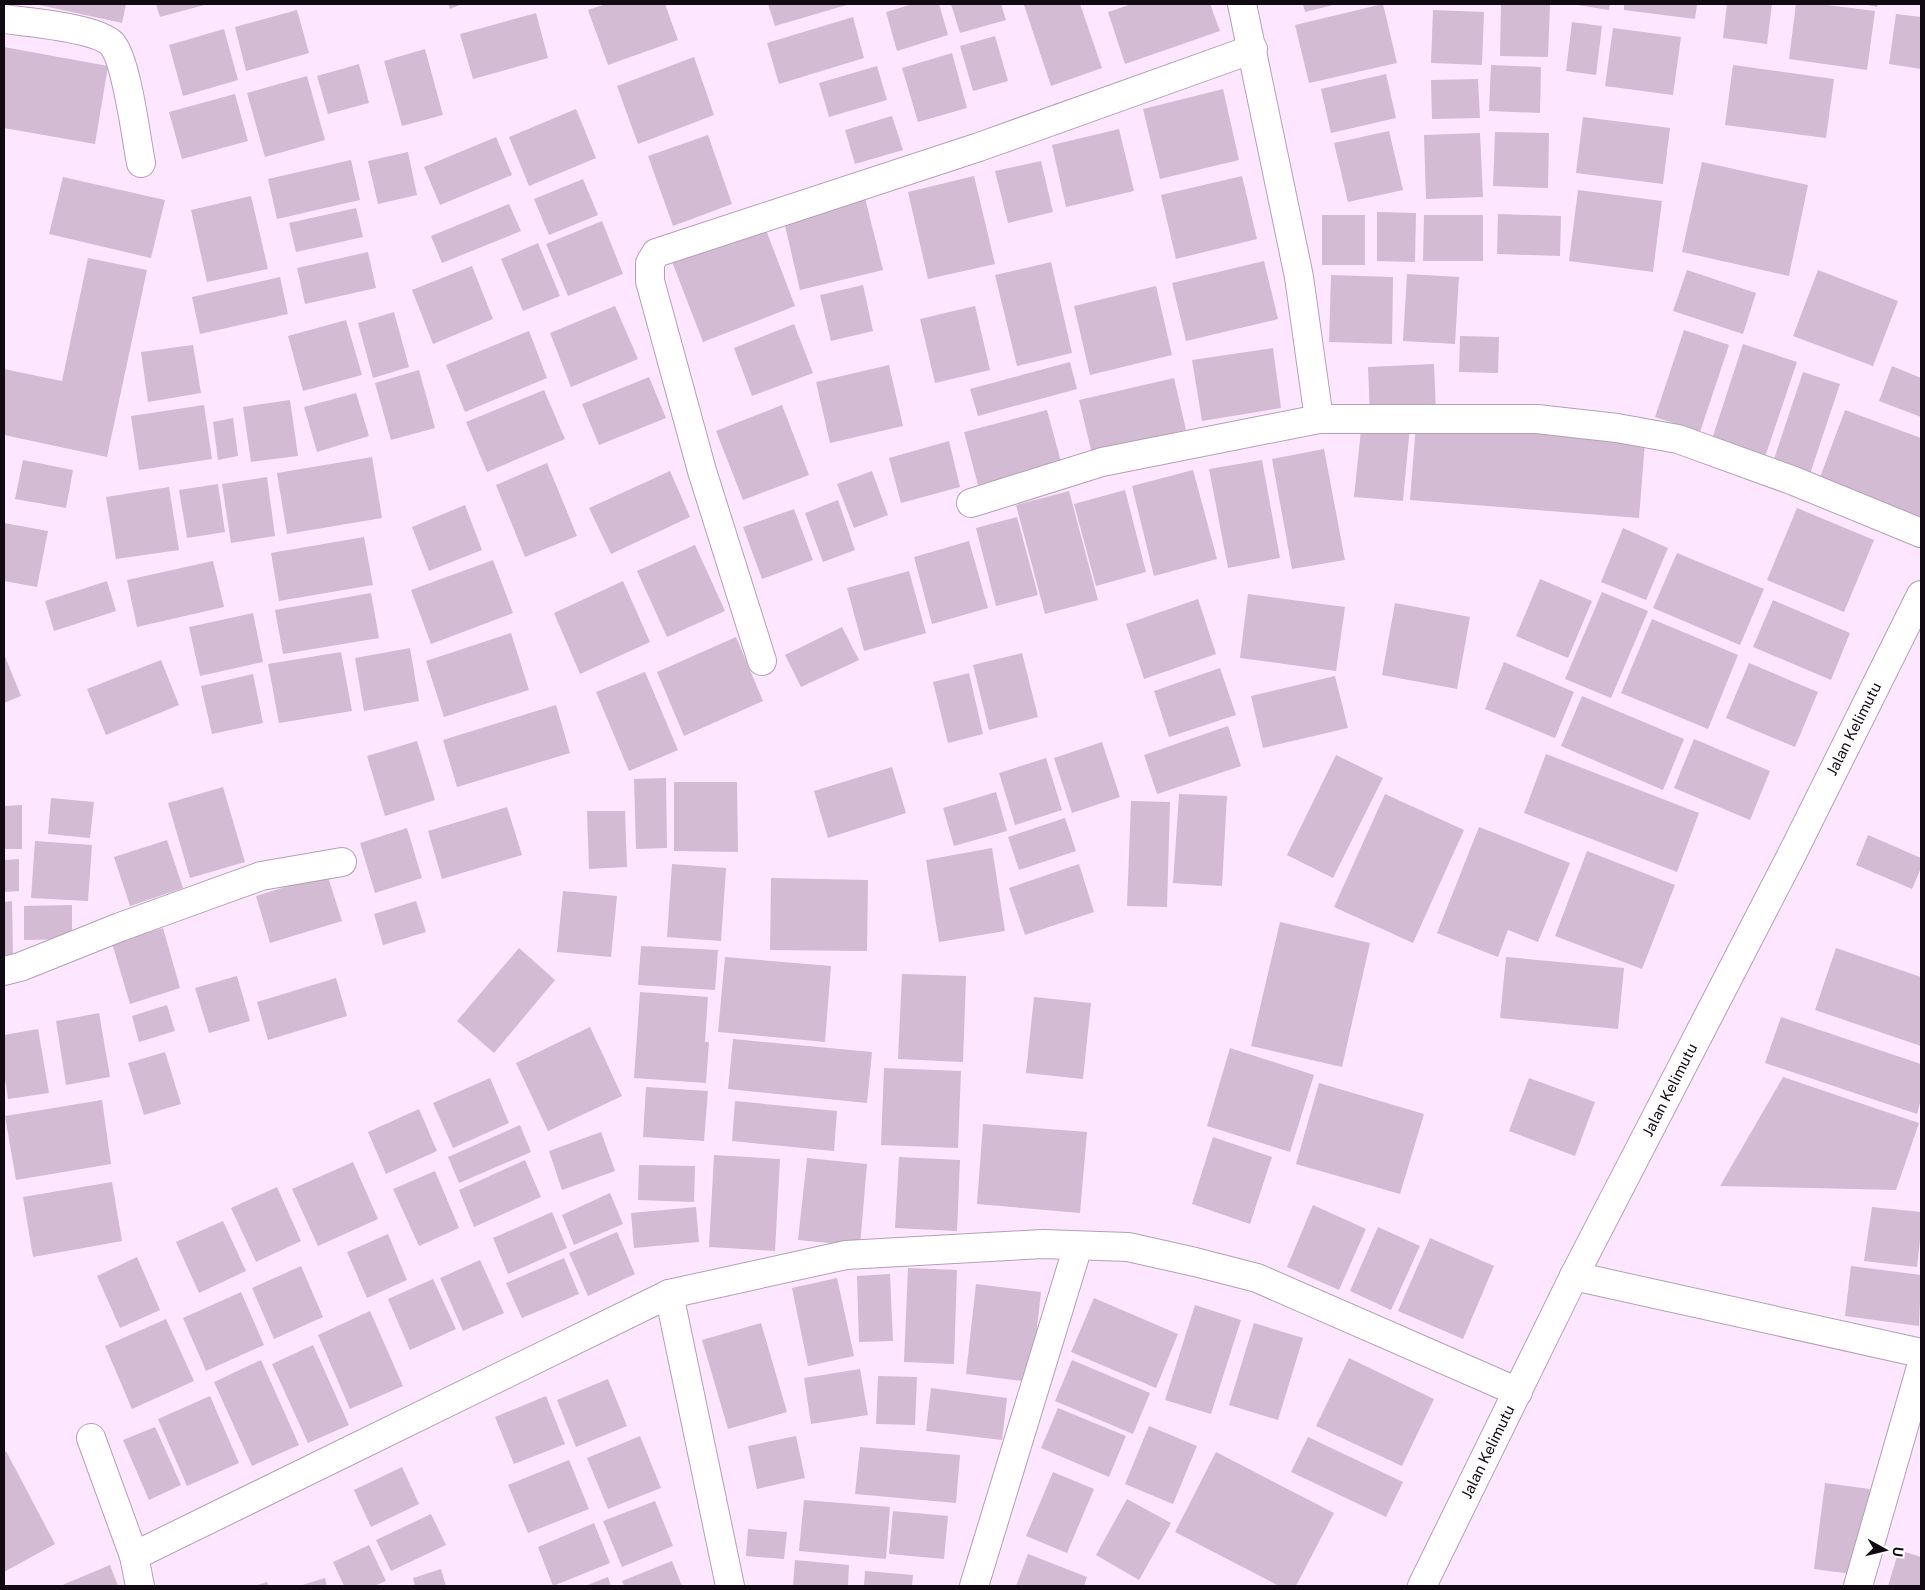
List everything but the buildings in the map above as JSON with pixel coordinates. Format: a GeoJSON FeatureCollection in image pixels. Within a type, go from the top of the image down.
{"type":"FeatureCollection","features":[{"type":"Feature","properties":{"kind":"street"},"geometry":{"type":"LineString","coordinates":[[1242,4],[1298,277],[1318,419]]}},
{"type":"Feature","properties":{"kind":"street"},"geometry":{"type":"LineString","coordinates":[[4,19],[91,34],[111,44],[123,64],[141,164]]}},
{"type":"Feature","properties":{"kind":"street"},"geometry":{"type":"LineString","coordinates":[[762,661],[702,471],[650,282],[650,263],[656,253],[979,147],[1252,49]]}},
{"type":"Feature","properties":{"kind":"street"},"geometry":{"type":"LineString","coordinates":[[971,503],[1102,462],[1318,419],[1537,419],[1617,428],[1678,439],[1794,481],[1921,533]]}},
{"type":"Feature","properties":{"kind":"street","name":"Jalan Kelimutu"},"geometry":{"type":"LineString","coordinates":[[1422,1586],[1574,1276],[1786,864],[1921,596]]}},
{"type":"Feature","properties":{"kind":"street"},"geometry":{"type":"LineString","coordinates":[[4,971],[20,967],[120,927],[261,876],[342,862]]}},
{"type":"Feature","properties":{"kind":"street"},"geometry":{"type":"LineString","coordinates":[[134,1556],[669,1294],[846,1255],[1043,1244],[1128,1247],[1256,1278],[1518,1392]]}},
{"type":"Feature","properties":{"kind":"street"},"geometry":{"type":"LineString","coordinates":[[974,1586],[1078,1246]]}},
{"type":"Feature","properties":{"kind":"street"},"geometry":{"type":"LineString","coordinates":[[1574,1276],[1921,1353]]}},
{"type":"Feature","properties":{"kind":"street"},"geometry":{"type":"LineString","coordinates":[[669,1294],[730,1586]]}},
{"type":"Feature","properties":{"kind":"street"},"geometry":{"type":"LineString","coordinates":[[1858,1586],[1921,1366]]}},
{"type":"Feature","properties":{"kind":"street"},"geometry":{"type":"LineString","coordinates":[[91,1438],[134,1556],[140,1586]]}}]}
